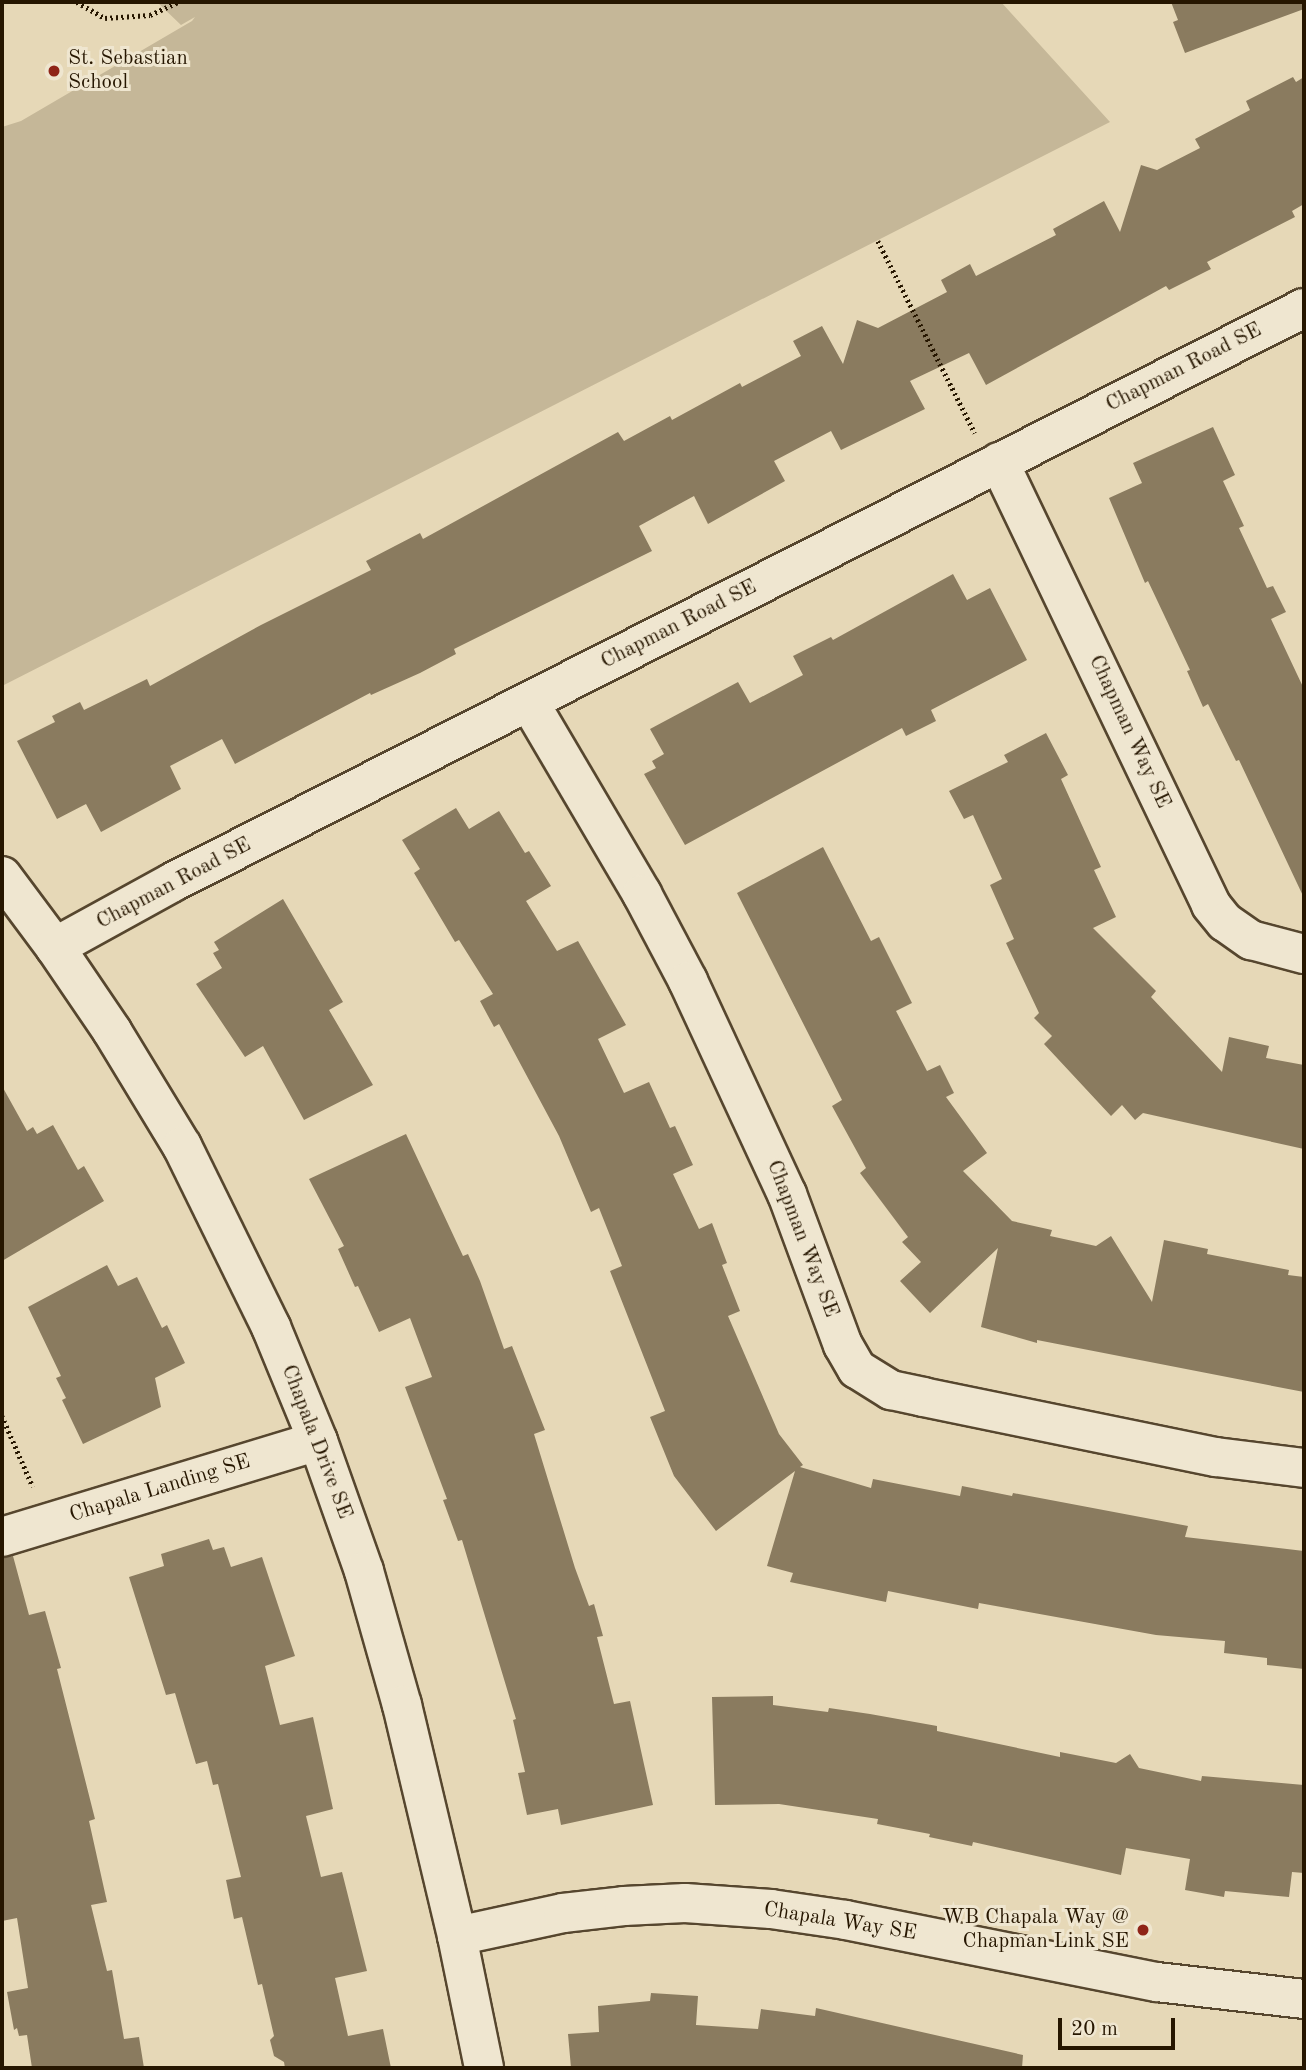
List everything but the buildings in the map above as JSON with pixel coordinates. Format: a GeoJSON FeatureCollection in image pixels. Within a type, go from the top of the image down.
{"type":"FeatureCollection","features":[{"type":"Feature","properties":{"kind":"street","name":"Chapman Road SE"},"geometry":{"type":"LineString","coordinates":[[55,947],[173,882],[529,702],[988,450],[1304,308]]}},
{"type":"Feature","properties":{"kind":"street","name":"Chapman Way SE"},"geometry":{"type":"LineString","coordinates":[[988,450],[1212,905],[1225,922],[1251,940],[1304,954]]}},
{"type":"Feature","properties":{"kind":"street","name":"Chapman Way SE"},"geometry":{"type":"LineString","coordinates":[[529,702],[642,894],[688,981],[787,1194],[843,1345],[857,1368],[891,1390],[1216,1457],[1304,1468]]}},
{"type":"Feature","properties":{"kind":"street","name":"Chapala Drive SE"},"geometry":{"type":"LineString","coordinates":[[2,876],[55,947],[182,1146],[271,1327],[318,1441],[365,1571],[395,1678],[457,1936],[484,2068]]}},
{"type":"Feature","properties":{"kind":"street","name":"Chapala Landing SE"},"geometry":{"type":"LineString","coordinates":[[2,1537],[318,1441]]}},
{"type":"Feature","properties":{"kind":"street","name":"Chapala Way SE"},"geometry":{"type":"LineString","coordinates":[[457,1936],[563,1913],[624,1906],[685,1903],[771,1909],[846,1920],[1157,1982],[1304,1999]]}},
{"type":"Feature","properties":{"kind":"path"},"geometry":{"type":"LineString","coordinates":[[77,2],[105,18],[150,15],[178,2]]}},
{"type":"Feature","properties":{"kind":"path"},"geometry":{"type":"LineString","coordinates":[[878,241],[988,450]]}},
{"type":"Feature","properties":{"kind":"path"},"geometry":{"type":"LineString","coordinates":[[2,1416],[32,1483],[44,1524]]}},
{"type":"Feature","properties":{"kind":"shaded area"},"geometry":{"type":"Polygon","coordinates":[[[157,2],[1001,2],[1110,122],[2,686],[2,127],[21,121],[195,17],[181,25],[157,2]]]}},
{"type":"Feature","properties":{"kind":"place","name":"St. Sebastian School"},"geometry":{"type":"Point","coordinates":[54,71]}},
{"type":"Feature","properties":{"kind":"place","name":"WB Chapala Way @ Chapman Link SE"},"geometry":{"type":"Point","coordinates":[1143,1930]}}]}
